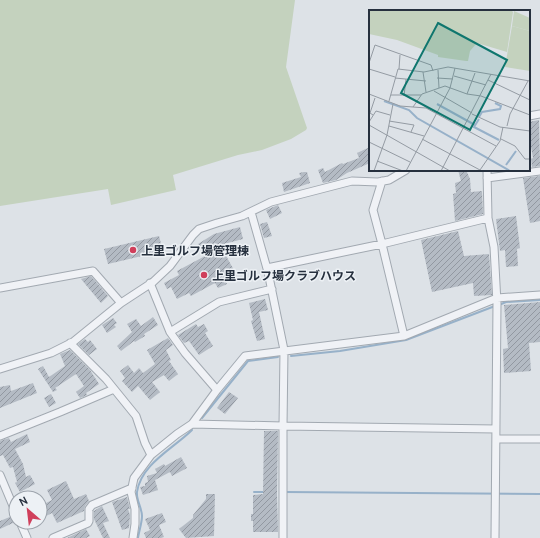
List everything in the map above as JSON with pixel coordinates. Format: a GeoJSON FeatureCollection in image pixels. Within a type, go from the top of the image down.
{"type":"FeatureCollection","features":[{"type":"Feature","properties":{"kind":"street"},"geometry":{"type":"LineString","coordinates":[[530,116],[540,114]]}},
{"type":"Feature","properties":{"kind":"street"},"geometry":{"type":"LineString","coordinates":[[0,369],[51,353],[70,343],[121,303],[150,283],[170,266],[193,235],[200,229],[251,212],[271,202],[352,181],[389,180],[404,171]]}},
{"type":"Feature","properties":{"kind":"street"},"geometry":{"type":"LineString","coordinates":[[487,171],[488,218],[494,247],[497,298],[495,538]]}},
{"type":"Feature","properties":{"kind":"street"},"geometry":{"type":"LineString","coordinates":[[487,178],[540,172]]}},
{"type":"Feature","properties":{"kind":"street"},"geometry":{"type":"LineString","coordinates":[[382,181],[373,210],[404,336]]}},
{"type":"Feature","properties":{"kind":"street"},"geometry":{"type":"LineString","coordinates":[[251,212],[267,268],[284,350],[283,538]]}},
{"type":"Feature","properties":{"kind":"street"},"geometry":{"type":"LineString","coordinates":[[267,268],[382,244],[488,218]]}},
{"type":"Feature","properties":{"kind":"street"},"geometry":{"type":"LineString","coordinates":[[0,288],[93,271],[121,303]]}},
{"type":"Feature","properties":{"kind":"street"},"geometry":{"type":"LineString","coordinates":[[150,283],[170,332],[185,353],[217,390]]}},
{"type":"Feature","properties":{"kind":"street"},"geometry":{"type":"LineString","coordinates":[[170,332],[219,302],[272,289]]}},
{"type":"Feature","properties":{"kind":"street"},"geometry":{"type":"LineString","coordinates":[[133,538],[135,509],[131,492],[134,478],[151,454],[192,424],[245,356],[404,336],[497,298],[540,295]]}},
{"type":"Feature","properties":{"kind":"street"},"geometry":{"type":"LineString","coordinates":[[70,343],[114,389],[136,416],[145,443],[151,454]]}},
{"type":"Feature","properties":{"kind":"street"},"geometry":{"type":"LineString","coordinates":[[0,436],[114,389]]}},
{"type":"Feature","properties":{"kind":"street"},"geometry":{"type":"LineString","coordinates":[[192,424],[496,429]]}},
{"type":"Feature","properties":{"kind":"street"},"geometry":{"type":"LineString","coordinates":[[496,439],[540,439]]}},
{"type":"Feature","properties":{"kind":"street"},"geometry":{"type":"LineString","coordinates":[[0,475],[8,494]]}},
{"type":"Feature","properties":{"kind":"street"},"geometry":{"type":"LineString","coordinates":[[53,538],[88,523],[88,509],[92,505],[132,488]]}},
{"type":"Feature","properties":{"kind":"green space"},"geometry":{"type":"Polygon","coordinates":[[[0,0],[295,0],[286,67],[307,128],[291,139],[262,150],[238,155],[173,175],[176,190],[111,205],[108,189],[0,206],[0,0]]]}},
{"type":"Feature","properties":{"kind":"building"},"geometry":{"type":"Polygon","coordinates":[[[539,120],[540,166],[532,167],[531,159],[533,158],[530,142],[530,122],[539,120]]]}},
{"type":"Feature","properties":{"kind":"building"},"geometry":{"type":"Polygon","coordinates":[[[369,147],[369,163],[347,173],[336,180],[323,183],[318,170],[323,168],[325,172],[342,163],[343,164],[359,158],[357,153],[369,147]]]}},
{"type":"Feature","properties":{"kind":"building"},"geometry":{"type":"Polygon","coordinates":[[[458,171],[466,171],[470,179],[471,192],[482,191],[483,214],[455,221],[453,194],[456,193],[455,183],[461,181],[458,171]]]}},
{"type":"Feature","properties":{"kind":"building"},"geometry":{"type":"Polygon","coordinates":[[[307,172],[310,183],[284,192],[282,183],[301,177],[299,173],[307,172]]]}},
{"type":"Feature","properties":{"kind":"building"},"geometry":{"type":"Polygon","coordinates":[[[540,176],[540,221],[530,223],[523,178],[540,176]]]}},
{"type":"Feature","properties":{"kind":"building"},"geometry":{"type":"Polygon","coordinates":[[[278,205],[282,213],[270,219],[266,210],[278,205]]]}},
{"type":"Feature","properties":{"kind":"building"},"geometry":{"type":"Polygon","coordinates":[[[516,216],[520,248],[517,249],[518,266],[506,267],[505,250],[500,251],[496,219],[516,216]]]}},
{"type":"Feature","properties":{"kind":"building"},"geometry":{"type":"Polygon","coordinates":[[[267,222],[272,236],[264,238],[260,224],[267,222]]]}},
{"type":"Feature","properties":{"kind":"building","name":"上里ゴルフ場クラブハウス"},"geometry":{"type":"Polygon","coordinates":[[[240,227],[243,239],[220,245],[235,272],[224,278],[227,284],[218,288],[215,283],[191,296],[189,293],[177,299],[171,287],[167,289],[164,283],[179,275],[177,271],[205,256],[198,244],[214,234],[240,227]]]}},
{"type":"Feature","properties":{"kind":"building"},"geometry":{"type":"Polygon","coordinates":[[[458,231],[464,256],[489,254],[492,295],[474,296],[473,283],[432,292],[421,240],[458,231]]]}},
{"type":"Feature","properties":{"kind":"building","name":"上里ゴルフ場管理棟"},"geometry":{"type":"Polygon","coordinates":[[[159,236],[163,251],[108,264],[104,249],[159,236]]]}},
{"type":"Feature","properties":{"kind":"building"},"geometry":{"type":"Polygon","coordinates":[[[91,276],[108,296],[101,303],[81,279],[91,276]]]}},
{"type":"Feature","properties":{"kind":"building"},"geometry":{"type":"Polygon","coordinates":[[[265,299],[268,310],[259,312],[265,339],[257,341],[251,321],[253,320],[249,303],[265,299]]]}},
{"type":"Feature","properties":{"kind":"building"},"geometry":{"type":"Polygon","coordinates":[[[540,302],[540,342],[529,343],[531,371],[504,373],[503,349],[508,348],[504,305],[540,302]]]}},
{"type":"Feature","properties":{"kind":"building"},"geometry":{"type":"Polygon","coordinates":[[[153,317],[158,325],[144,334],[145,336],[135,342],[134,341],[121,351],[117,346],[132,332],[127,324],[136,319],[141,326],[153,317]]]}},
{"type":"Feature","properties":{"kind":"building"},"geometry":{"type":"Polygon","coordinates":[[[113,318],[117,323],[114,325],[116,327],[107,333],[102,325],[113,318]]]}},
{"type":"Feature","properties":{"kind":"building"},"geometry":{"type":"Polygon","coordinates":[[[196,324],[198,327],[204,324],[208,331],[205,333],[213,346],[199,355],[189,341],[184,343],[178,335],[196,324]]]}},
{"type":"Feature","properties":{"kind":"building"},"geometry":{"type":"Polygon","coordinates":[[[168,338],[173,345],[166,350],[171,360],[169,361],[178,374],[169,381],[164,375],[152,382],[160,392],[150,400],[138,386],[132,392],[122,381],[125,378],[120,371],[128,365],[134,373],[139,368],[143,373],[155,364],[147,350],[168,338]]]}},
{"type":"Feature","properties":{"kind":"building"},"geometry":{"type":"Polygon","coordinates":[[[85,339],[88,342],[90,340],[97,349],[89,355],[78,344],[85,339]]]}},
{"type":"Feature","properties":{"kind":"building"},"geometry":{"type":"Polygon","coordinates":[[[70,350],[90,370],[99,384],[86,393],[87,395],[80,398],[76,392],[84,386],[76,374],[55,388],[57,390],[53,392],[38,369],[43,366],[49,377],[65,366],[60,354],[70,350]]]}},
{"type":"Feature","properties":{"kind":"building"},"geometry":{"type":"Polygon","coordinates":[[[33,383],[37,393],[0,408],[0,387],[10,385],[11,391],[33,383]]]}},
{"type":"Feature","properties":{"kind":"building"},"geometry":{"type":"Polygon","coordinates":[[[229,392],[238,398],[225,414],[217,408],[229,392]]]}},
{"type":"Feature","properties":{"kind":"building"},"geometry":{"type":"Polygon","coordinates":[[[51,394],[56,403],[49,407],[44,398],[51,394]]]}},
{"type":"Feature","properties":{"kind":"building"},"geometry":{"type":"Polygon","coordinates":[[[264,431],[278,431],[278,532],[253,532],[253,521],[251,521],[251,514],[253,514],[253,495],[263,494],[264,431]]]}},
{"type":"Feature","properties":{"kind":"building"},"geometry":{"type":"Polygon","coordinates":[[[27,434],[30,442],[15,449],[23,464],[26,477],[30,475],[35,484],[24,490],[19,490],[15,483],[17,482],[13,467],[10,468],[3,455],[0,456],[0,441],[9,438],[11,442],[27,434]]]}},
{"type":"Feature","properties":{"kind":"building"},"geometry":{"type":"Polygon","coordinates":[[[181,457],[187,468],[172,476],[170,472],[155,480],[158,490],[143,495],[140,487],[145,486],[145,483],[148,482],[147,476],[157,473],[155,469],[164,464],[165,466],[181,457]]]}},
{"type":"Feature","properties":{"kind":"building"},"geometry":{"type":"Polygon","coordinates":[[[66,481],[74,499],[86,494],[89,501],[85,506],[84,511],[57,523],[52,513],[48,515],[48,502],[52,500],[47,490],[66,481]]]}},
{"type":"Feature","properties":{"kind":"building"},"geometry":{"type":"Polygon","coordinates":[[[206,494],[215,494],[214,536],[186,538],[179,529],[193,518],[193,515],[206,499],[206,494]]]}},
{"type":"Feature","properties":{"kind":"building"},"geometry":{"type":"Polygon","coordinates":[[[127,497],[130,509],[128,509],[130,515],[129,528],[122,530],[112,502],[127,497]]]}},
{"type":"Feature","properties":{"kind":"building"},"geometry":{"type":"Polygon","coordinates":[[[102,506],[109,521],[103,523],[110,538],[103,538],[94,519],[94,511],[102,506]]]}},
{"type":"Feature","properties":{"kind":"building"},"geometry":{"type":"Polygon","coordinates":[[[162,513],[166,522],[159,525],[164,537],[146,538],[144,533],[150,530],[145,519],[162,513]]]}},
{"type":"Feature","properties":{"kind":"building"},"geometry":{"type":"Polygon","coordinates":[[[8,518],[8,525],[0,529],[0,521],[8,518]]]}},
{"type":"Feature","properties":{"kind":"building"},"geometry":{"type":"Polygon","coordinates":[[[86,529],[90,536],[86,538],[67,538],[86,529]]]}},
{"type":"Feature","properties":{"kind":"waterway"},"geometry":{"type":"LineString","coordinates":[[499,305],[506,302],[540,300]]}},
{"type":"Feature","properties":{"kind":"waterway"},"geometry":{"type":"LineString","coordinates":[[291,356],[340,351],[406,340],[495,306]]}},
{"type":"Feature","properties":{"kind":"waterway"},"geometry":{"type":"LineString","coordinates":[[202,418],[248,361],[278,357]]}},
{"type":"Feature","properties":{"kind":"waterway"},"geometry":{"type":"LineString","coordinates":[[138,538],[142,521],[137,495],[140,482],[151,465],[192,430]]}},
{"type":"Feature","properties":{"kind":"waterway"},"geometry":{"type":"LineString","coordinates":[[254,492],[265,492]]}},
{"type":"Feature","properties":{"kind":"waterway"},"geometry":{"type":"LineString","coordinates":[[285,492],[540,494]]}},
{"type":"Feature","properties":{"kind":"place","name":"上里ゴルフ場管理棟"},"geometry":{"type":"Point","coordinates":[133,250]}},
{"type":"Feature","properties":{"kind":"place","name":"上里ゴルフ場クラブハウス"},"geometry":{"type":"Point","coordinates":[204,275]}}]}
